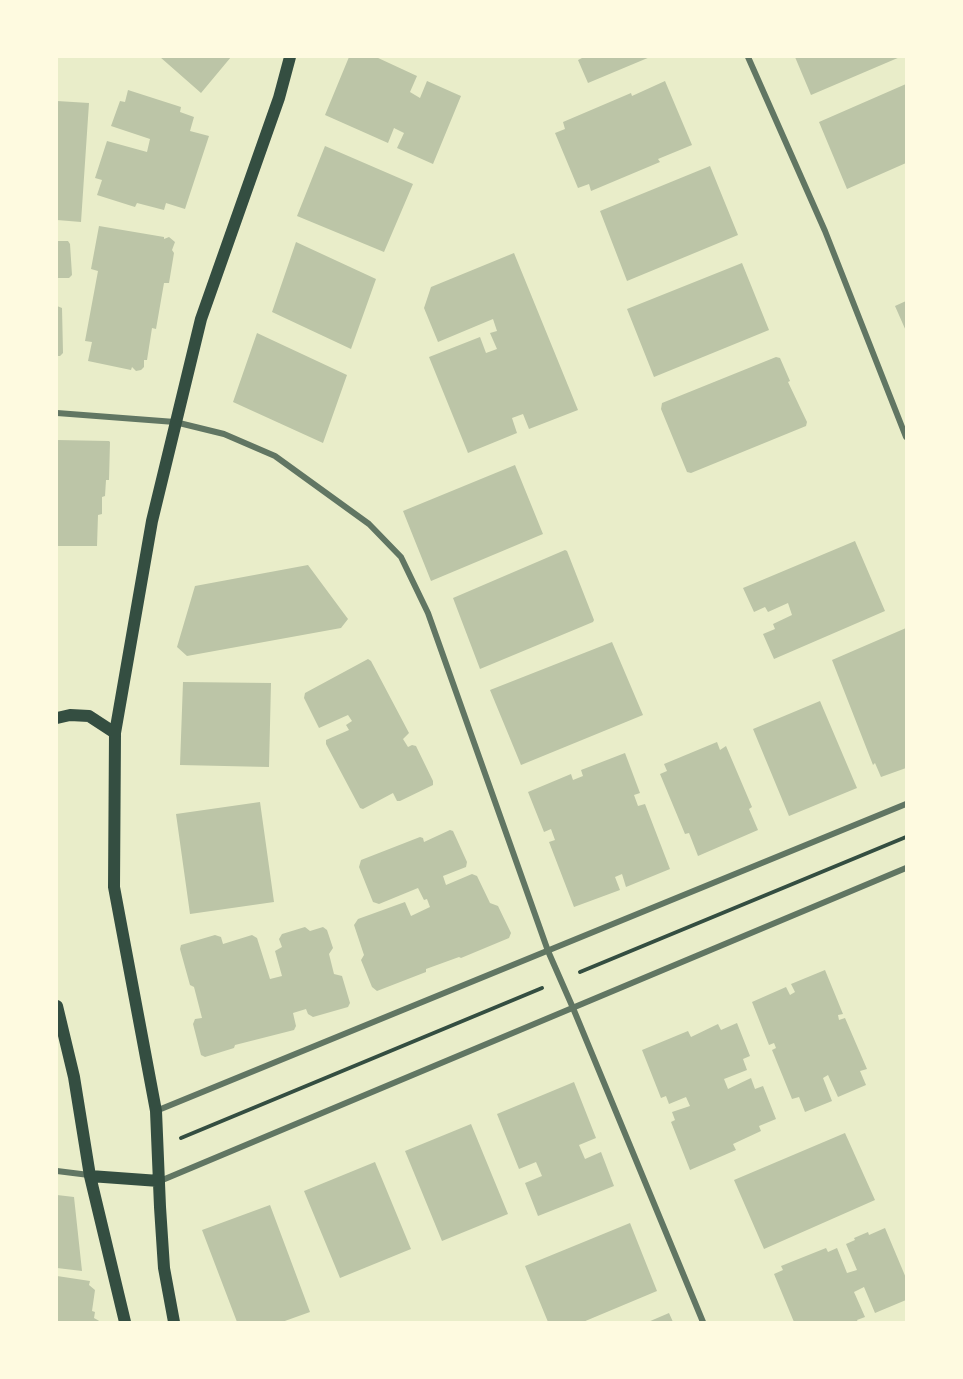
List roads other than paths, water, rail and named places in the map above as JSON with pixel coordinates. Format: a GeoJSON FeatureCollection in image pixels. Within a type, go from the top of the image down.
{"type":"FeatureCollection","features":[{"type":"Feature","properties":{"kind":"main road"},"geometry":{"type":"LineString","coordinates":[[174,1322],[164,1268],[156,1111],[114,887],[115,733],[152,521],[201,319],[279,98],[290,57]]}},
{"type":"Feature","properties":{"kind":"main road"},"geometry":{"type":"LineString","coordinates":[[57,718],[70,715],[89,716],[115,733]]}},
{"type":"Feature","properties":{"kind":"main road"},"geometry":{"type":"LineString","coordinates":[[57,1006],[74,1077],[90,1176],[125,1322]]}},
{"type":"Feature","properties":{"kind":"main road"},"geometry":{"type":"LineString","coordinates":[[90,1176],[159,1181]]}},
{"type":"Feature","properties":{"kind":"street"},"geometry":{"type":"LineString","coordinates":[[748,57],[825,231],[906,437]]}},
{"type":"Feature","properties":{"kind":"street"},"geometry":{"type":"LineString","coordinates":[[57,413],[175,422],[224,434],[275,456],[369,524],[401,556],[428,613],[548,951],[703,1322]]}},
{"type":"Feature","properties":{"kind":"street"},"geometry":{"type":"LineString","coordinates":[[156,1111],[906,804]]}},
{"type":"Feature","properties":{"kind":"street"},"geometry":{"type":"LineString","coordinates":[[159,1181],[906,868]]}},
{"type":"Feature","properties":{"kind":"street"},"geometry":{"type":"LineString","coordinates":[[57,1171],[90,1176]]}}]}
